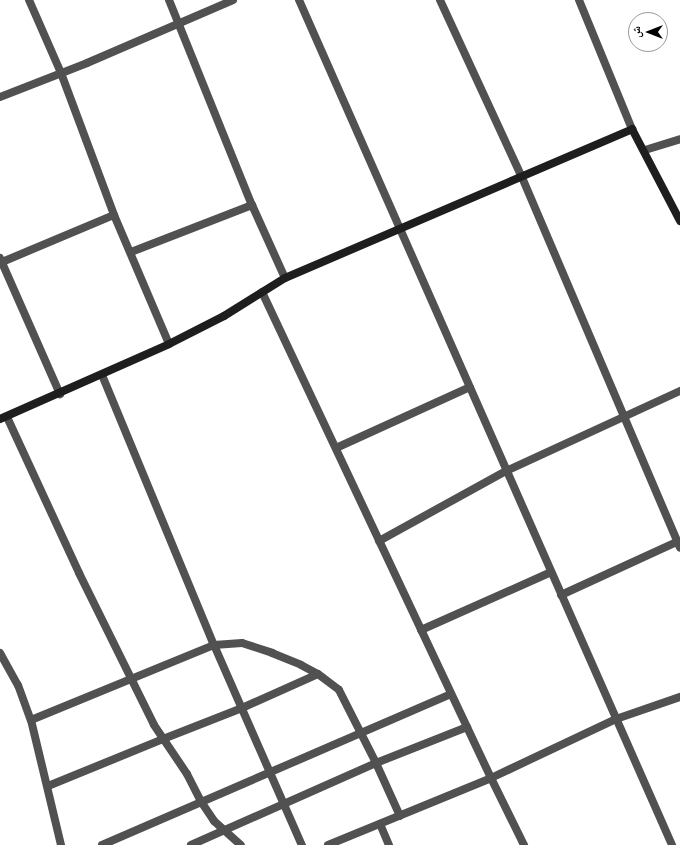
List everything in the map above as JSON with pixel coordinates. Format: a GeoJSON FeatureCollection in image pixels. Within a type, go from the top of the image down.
{"type":"FeatureCollection","features":[{"type":"Feature","properties":{"kind":"street"},"geometry":{"type":"LineString","coordinates":[[28,0],[61,73],[114,215],[169,344]]}},
{"type":"Feature","properties":{"kind":"street"},"geometry":{"type":"LineString","coordinates":[[169,0],[252,205],[285,278]]}},
{"type":"Feature","properties":{"kind":"street"},"geometry":{"type":"LineString","coordinates":[[0,97],[87,63],[233,0]]}},
{"type":"Feature","properties":{"kind":"street"},"geometry":{"type":"LineString","coordinates":[[299,0],[672,845]]}},
{"type":"Feature","properties":{"kind":"street"},"geometry":{"type":"LineString","coordinates":[[440,0],[521,175],[679,545],[561,595]]}},
{"type":"Feature","properties":{"kind":"street"},"geometry":{"type":"LineString","coordinates":[[578,0],[632,129],[680,221]]}},
{"type":"Feature","properties":{"kind":"street"},"geometry":{"type":"LineString","coordinates":[[241,845],[214,821],[202,803],[187,774],[163,739],[3,418],[60,394],[169,344],[224,316],[285,278],[521,175],[632,129]]}},
{"type":"Feature","properties":{"kind":"street"},"geometry":{"type":"LineString","coordinates":[[644,150],[680,139]]}},
{"type":"Feature","properties":{"kind":"street"},"geometry":{"type":"LineString","coordinates":[[131,252],[252,205]]}},
{"type":"Feature","properties":{"kind":"street"},"geometry":{"type":"LineString","coordinates":[[60,394],[1,260],[114,215]]}},
{"type":"Feature","properties":{"kind":"street"},"geometry":{"type":"LineString","coordinates":[[262,292],[451,694],[524,845]]}},
{"type":"Feature","properties":{"kind":"street"},"geometry":{"type":"LineString","coordinates":[[102,375],[214,644],[302,845]]}},
{"type":"Feature","properties":{"kind":"street"},"geometry":{"type":"LineString","coordinates":[[336,448],[470,387]]}},
{"type":"Feature","properties":{"kind":"street"},"geometry":{"type":"LineString","coordinates":[[379,541],[506,471],[680,392]]}},
{"type":"Feature","properties":{"kind":"street"},"geometry":{"type":"LineString","coordinates":[[421,630],[551,572]]}},
{"type":"Feature","properties":{"kind":"street"},"geometry":{"type":"LineString","coordinates":[[31,720],[214,644],[242,643],[272,653],[318,674],[339,690],[400,816]]}},
{"type":"Feature","properties":{"kind":"street"},"geometry":{"type":"LineString","coordinates":[[0,653],[18,685],[31,720],[61,845]]}},
{"type":"Feature","properties":{"kind":"street"},"geometry":{"type":"LineString","coordinates":[[48,786],[242,708],[318,674]]}},
{"type":"Feature","properties":{"kind":"street"},"geometry":{"type":"LineString","coordinates":[[102,845],[202,803],[360,732],[451,694]]}},
{"type":"Feature","properties":{"kind":"street"},"geometry":{"type":"LineString","coordinates":[[328,845],[491,778],[616,719],[680,697]]}},
{"type":"Feature","properties":{"kind":"street"},"geometry":{"type":"LineString","coordinates":[[191,845],[376,764],[467,727]]}},
{"type":"Feature","properties":{"kind":"street"},"geometry":{"type":"LineString","coordinates":[[380,824],[389,845]]}}]}
